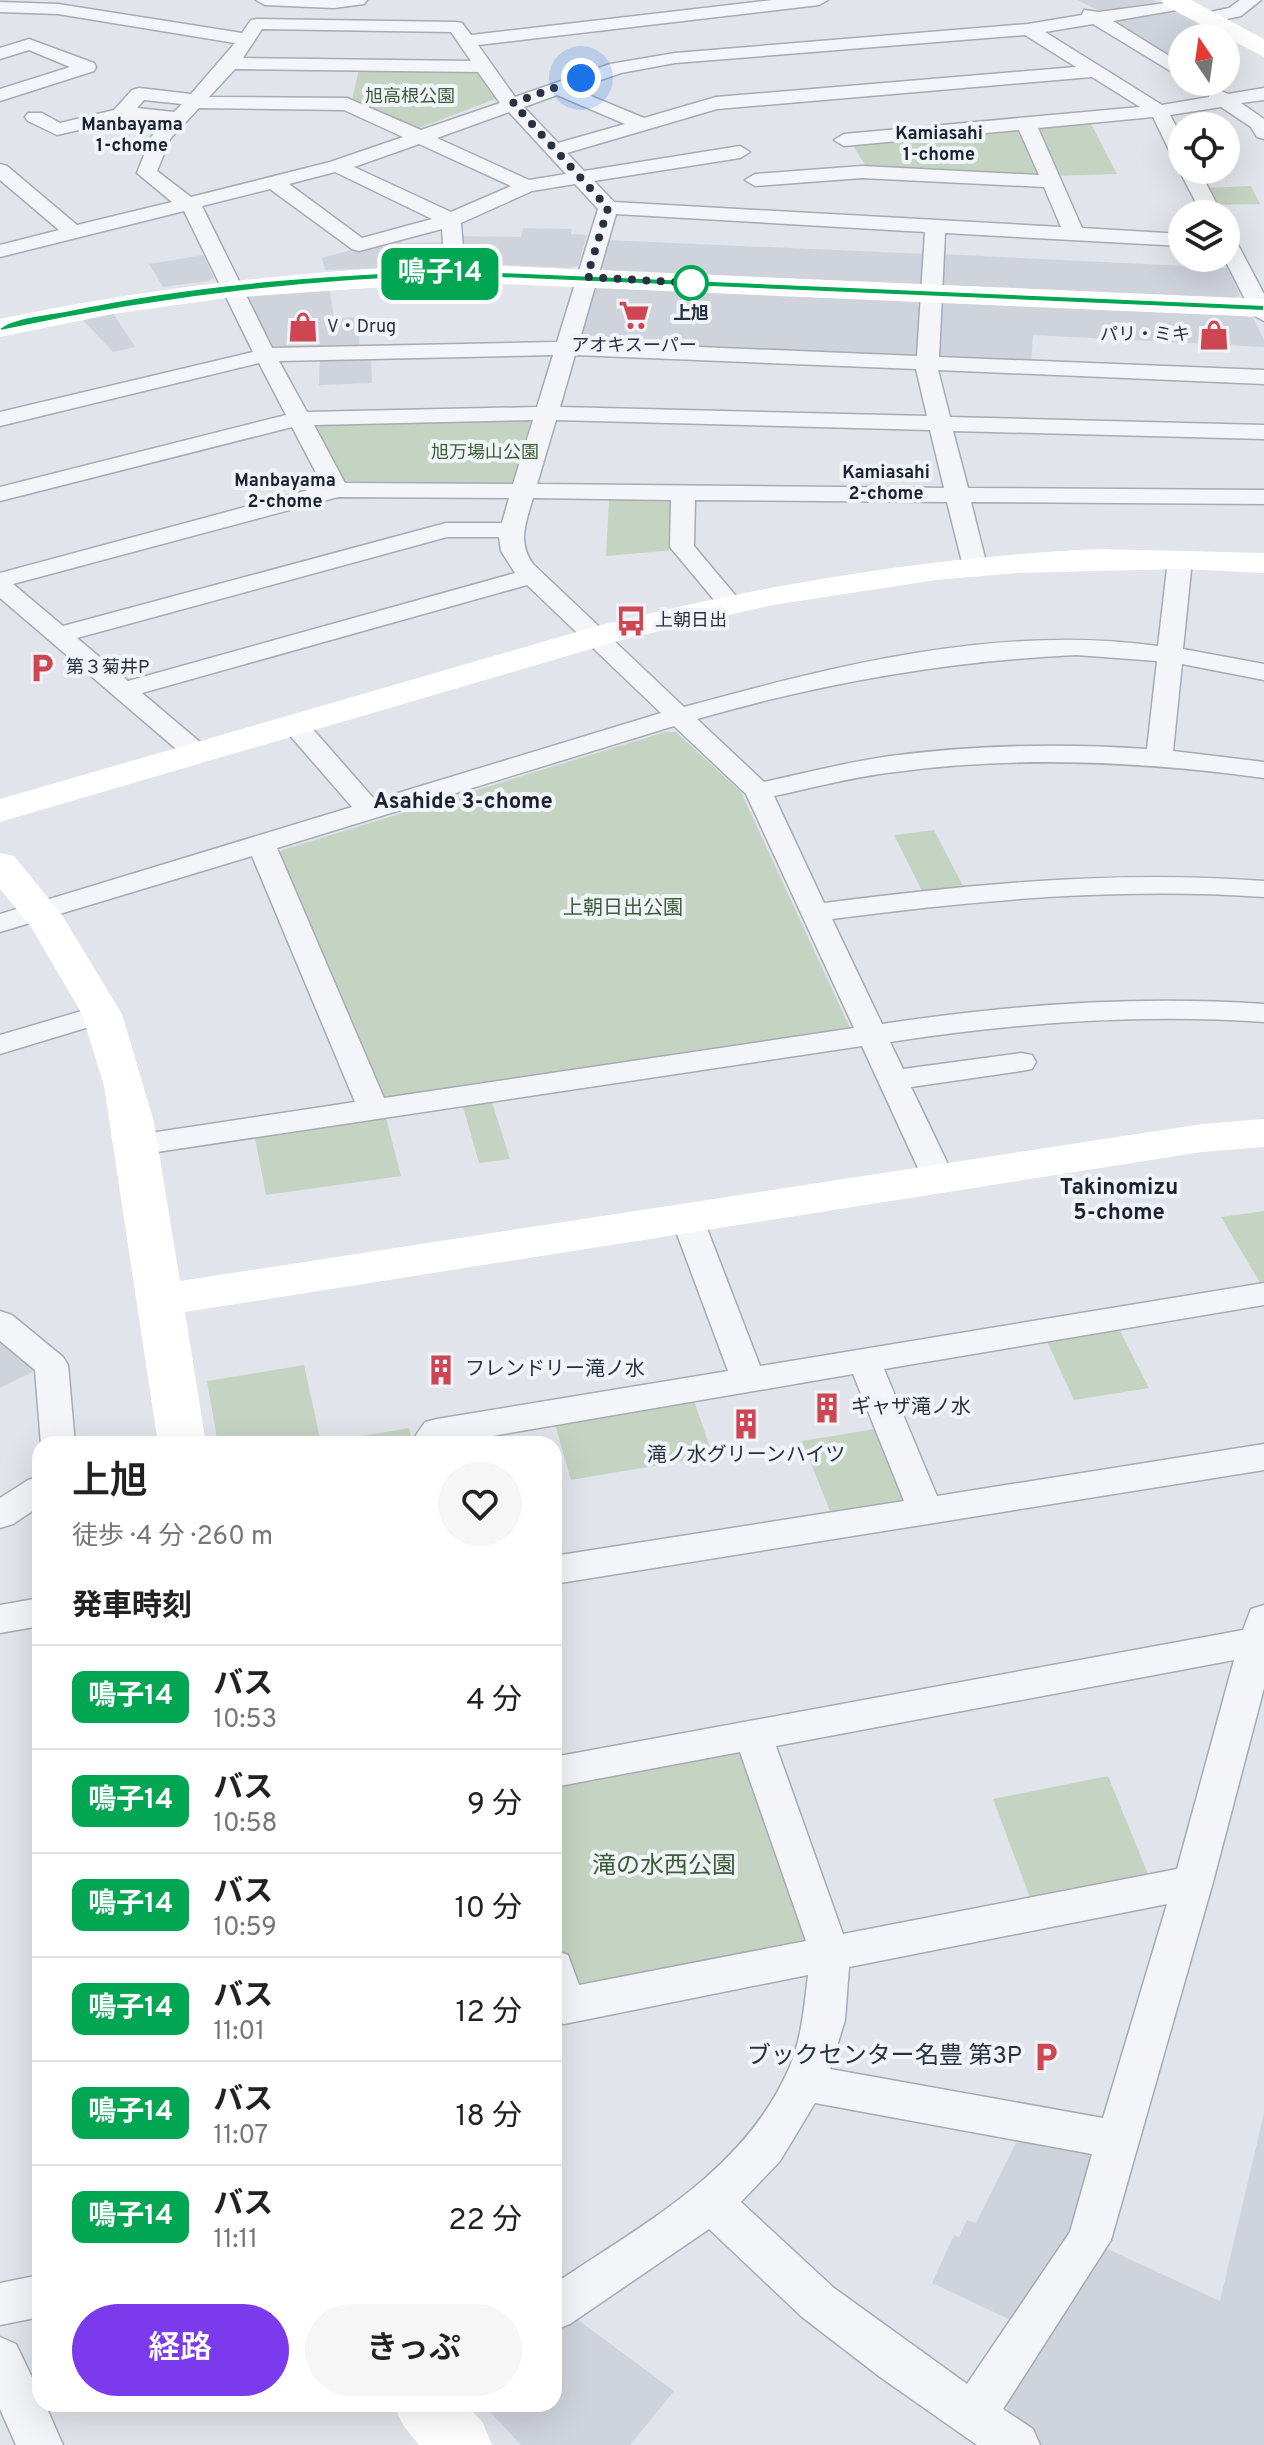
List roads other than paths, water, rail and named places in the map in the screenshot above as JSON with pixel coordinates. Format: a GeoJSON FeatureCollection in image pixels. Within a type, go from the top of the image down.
{"type":"FeatureCollection","features":[{"type":"Feature","properties":{"kind":"street"},"geometry":{"type":"LineString","coordinates":[[265,0],[334,3],[358,0]]}},
{"type":"Feature","properties":{"kind":"street"},"geometry":{"type":"LineString","coordinates":[[2,248],[337,166],[599,72],[648,62],[784,20],[819,0]]}},
{"type":"Feature","properties":{"kind":"street"},"geometry":{"type":"LineString","coordinates":[[1069,0],[1168,63]]}},
{"type":"Feature","properties":{"kind":"street"},"geometry":{"type":"LineString","coordinates":[[1207,18],[1235,12],[1252,0]]}},
{"type":"Feature","properties":{"kind":"street"},"geometry":{"type":"LineString","coordinates":[[466,41],[784,20],[1028,29],[1177,2],[1259,42]]}},
{"type":"Feature","properties":{"kind":"street"},"geometry":{"type":"LineString","coordinates":[[0,7],[58,9],[247,39]]}},
{"type":"Feature","properties":{"kind":"street"},"geometry":{"type":"LineString","coordinates":[[784,20],[819,94],[862,172]]}},
{"type":"Feature","properties":{"kind":"street"},"geometry":{"type":"LineString","coordinates":[[337,490],[194,209],[147,173],[161,137],[230,63],[257,24],[456,27],[513,103],[608,208],[1168,239]]}},
{"type":"Feature","properties":{"kind":"street"},"geometry":{"type":"LineString","coordinates":[[1028,29],[1159,111],[1168,129]]}},
{"type":"Feature","properties":{"kind":"street"},"geometry":{"type":"LineString","coordinates":[[0,54],[29,44],[87,67],[0,95]]}},
{"type":"Feature","properties":{"kind":"street"},"geometry":{"type":"LineString","coordinates":[[230,63],[483,67]]}},
{"type":"Feature","properties":{"kind":"street"},"geometry":{"type":"LineString","coordinates":[[556,150],[716,103],[1095,71]]}},
{"type":"Feature","properties":{"kind":"street"},"geometry":{"type":"LineString","coordinates":[[555,88],[642,124]]}},
{"type":"Feature","properties":{"kind":"street"},"geometry":{"type":"LineString","coordinates":[[121,114],[139,94],[195,101],[347,104],[527,186]]}},
{"type":"Feature","properties":{"kind":"street"},"geometry":{"type":"LineString","coordinates":[[838,128],[1026,123],[1159,111],[1264,94]]}},
{"type":"Feature","properties":{"kind":"street"},"geometry":{"type":"LineString","coordinates":[[1220,96],[1259,124],[1264,133]]}},
{"type":"Feature","properties":{"kind":"street"},"geometry":{"type":"LineString","coordinates":[[716,103],[773,217]]}},
{"type":"Feature","properties":{"kind":"street"},"geometry":{"type":"LineString","coordinates":[[35,117],[57,129],[121,114],[144,113],[179,118]]}},
{"type":"Feature","properties":{"kind":"street"},"geometry":{"type":"LineString","coordinates":[[1026,123],[1074,234]]}},
{"type":"Feature","properties":{"kind":"street"},"geometry":{"type":"LineString","coordinates":[[273,182],[359,245],[451,220],[527,186],[740,152]]}},
{"type":"Feature","properties":{"kind":"street"},"geometry":{"type":"LineString","coordinates":[[337,166],[451,220]]}},
{"type":"Feature","properties":{"kind":"street"},"geometry":{"type":"LineString","coordinates":[[0,170],[73,232]]}},
{"type":"Feature","properties":{"kind":"street"},"geometry":{"type":"LineString","coordinates":[[755,180],[862,172],[1053,182]]}},
{"type":"Feature","properties":{"kind":"street"},"geometry":{"type":"LineString","coordinates":[[608,208],[523,492],[513,530],[512,552],[532,576],[758,791],[939,1179]]}},
{"type":"Feature","properties":{"kind":"street"},"geometry":{"type":"LineString","coordinates":[[451,220],[455,273]]}},
{"type":"Feature","properties":{"kind":"street"},"geometry":{"type":"LineString","coordinates":[[935,226],[926,363],[975,566]]}},
{"type":"Feature","properties":{"kind":"street"},"geometry":{"type":"LineString","coordinates":[[1240,266],[1264,265]]}},
{"type":"Feature","properties":{"kind":"street"},"geometry":{"type":"LineString","coordinates":[[1240,268],[1263,310]]}},
{"type":"Feature","properties":{"kind":"street"},"geometry":{"type":"LineString","coordinates":[[0,328],[107,305],[232,288],[361,276],[455,273],[1263,310]]}},
{"type":"Feature","properties":{"kind":"street"},"geometry":{"type":"LineString","coordinates":[[0,419],[266,355],[565,348],[1264,377]]}},
{"type":"Feature","properties":{"kind":"street"},"geometry":{"type":"LineString","coordinates":[[0,494],[299,419],[548,413],[1264,432]]}},
{"type":"Feature","properties":{"kind":"street"},"geometry":{"type":"LineString","coordinates":[[0,582],[337,490],[1264,497]]}},
{"type":"Feature","properties":{"kind":"street"},"geometry":{"type":"LineString","coordinates":[[683,492],[682,547],[729,602]]}},
{"type":"Feature","properties":{"kind":"street"},"geometry":{"type":"LineString","coordinates":[[58,635],[446,530],[513,530]]}},
{"type":"Feature","properties":{"kind":"street"},"geometry":{"type":"LineString","coordinates":[[0,811],[596,637],[729,602],[892,574],[975,566],[1068,560],[1264,563]]}},
{"type":"Feature","properties":{"kind":"street"},"geometry":{"type":"LineString","coordinates":[[1159,757],[1180,560]]}},
{"type":"Feature","properties":{"kind":"street"},"geometry":{"type":"LineString","coordinates":[[124,690],[532,576]]}},
{"type":"Feature","properties":{"kind":"street"},"geometry":{"type":"LineString","coordinates":[[0,582],[198,754]]}},
{"type":"Feature","properties":{"kind":"street"},"geometry":{"type":"LineString","coordinates":[[19,918],[679,717],[802,684],[945,658],[1075,647],[1170,654],[1264,672]]}},
{"type":"Feature","properties":{"kind":"street"},"geometry":{"type":"LineString","coordinates":[[295,725],[370,811]]}},
{"type":"Feature","properties":{"kind":"street"},"geometry":{"type":"LineString","coordinates":[[758,791],[863,768],[976,755],[1077,753],[1159,757],[1264,770]]}},
{"type":"Feature","properties":{"kind":"street"},"geometry":{"type":"LineString","coordinates":[[261,844],[374,1110]]}},
{"type":"Feature","properties":{"kind":"street"},"geometry":{"type":"LineString","coordinates":[[0,864],[19,918],[62,944],[102,1014],[125,1086],[137,1145],[181,1436]]}},
{"type":"Feature","properties":{"kind":"street"},"geometry":{"type":"LineString","coordinates":[[815,913],[992,890],[1056,885],[1264,889]]}},
{"type":"Feature","properties":{"kind":"street"},"geometry":{"type":"LineString","coordinates":[[137,1145],[873,1035],[1100,1009],[1264,1013]]}},
{"type":"Feature","properties":{"kind":"street"},"geometry":{"type":"LineString","coordinates":[[0,1045],[102,1014]]}},
{"type":"Feature","properties":{"kind":"street"},"geometry":{"type":"LineString","coordinates":[[894,1080],[1021,1062]]}},
{"type":"Feature","properties":{"kind":"street"},"geometry":{"type":"LineString","coordinates":[[160,1300],[1202,1138],[1264,1133]]}},
{"type":"Feature","properties":{"kind":"street"},"geometry":{"type":"LineString","coordinates":[[687,1218],[748,1380]]}},
{"type":"Feature","properties":{"kind":"street"},"geometry":{"type":"LineString","coordinates":[[433,1436],[437,1431],[1264,1294]]}},
{"type":"Feature","properties":{"kind":"street"},"geometry":{"type":"LineString","coordinates":[[0,1323],[51,1365],[57,1436]]}},
{"type":"Feature","properties":{"kind":"street"},"geometry":{"type":"LineString","coordinates":[[864,1361],[925,1510]]}},
{"type":"Feature","properties":{"kind":"street"},"geometry":{"type":"LineString","coordinates":[[562,1569],[1264,1457]]}},
{"type":"Feature","properties":{"kind":"street"},"geometry":{"type":"LineString","coordinates":[[0,1515],[32,1494]]}},
{"type":"Feature","properties":{"kind":"street"},"geometry":{"type":"LineString","coordinates":[[0,1619],[32,1613]]}},
{"type":"Feature","properties":{"kind":"street"},"geometry":{"type":"LineString","coordinates":[[562,1770],[1262,1633],[1089,2240],[973,2415]]}},
{"type":"Feature","properties":{"kind":"street"},"geometry":{"type":"LineString","coordinates":[[562,2304],[712,2202],[765,2147],[805,2083],[824,2020],[830,1953],[753,1734]]}},
{"type":"Feature","properties":{"kind":"street"},"geometry":{"type":"LineString","coordinates":[[562,1998],[564,2006],[1193,1882]]}},
{"type":"Feature","properties":{"kind":"street"},"geometry":{"type":"LineString","coordinates":[[805,2083],[1119,2140]]}},
{"type":"Feature","properties":{"kind":"street"},"geometry":{"type":"LineString","coordinates":[[712,2202],[764,2259],[873,2345],[1017,2445]]}},
{"type":"Feature","properties":{"kind":"street"},"geometry":{"type":"LineString","coordinates":[[0,2304],[32,2298]]}},
{"type":"Feature","properties":{"kind":"street"},"geometry":{"type":"LineString","coordinates":[[0,2359],[40,2445]]}},
{"type":"Feature","properties":{"kind":"street"},"geometry":{"type":"LineString","coordinates":[[432,2412],[460,2445]]}},
{"type":"Feature","properties":{"kind":"place","name":"上旭"},"geometry":{"type":"Point","coordinates":[691,283]}},
{"type":"Feature","properties":{"kind":"place","name":"アオキスーパー"},"geometry":{"type":"Point","coordinates":[634,315]}},
{"type":"Feature","properties":{"kind":"place","name":"V・Drug"},"geometry":{"type":"Point","coordinates":[303,327]}},
{"type":"Feature","properties":{"kind":"place","name":"パリ・ミキ"},"geometry":{"type":"Point","coordinates":[1214,335]}},
{"type":"Feature","properties":{"kind":"place","name":"上朝日出"},"geometry":{"type":"Point","coordinates":[631,621]}},
{"type":"Feature","properties":{"kind":"place","name":"第３菊井P"},"geometry":{"type":"Point","coordinates":[42,668]}},
{"type":"Feature","properties":{"kind":"place","name":"フレンドリー滝ノ水"},"geometry":{"type":"Point","coordinates":[441,1370]}},
{"type":"Feature","properties":{"kind":"place","name":"ギャザ滝ノ水"},"geometry":{"type":"Point","coordinates":[827,1408]}},
{"type":"Feature","properties":{"kind":"place","name":"滝ノ水グリーンハイツ"},"geometry":{"type":"Point","coordinates":[746,1424]}},
{"type":"Feature","properties":{"kind":"place","name":"ブックセンター名豊 第3P"},"geometry":{"type":"Point","coordinates":[1046,2057]}},
{"type":"Feature","properties":{"kind":"district","name":"Manbayama 1-chome"},"geometry":{"type":"Point","coordinates":[132,135]}},
{"type":"Feature","properties":{"kind":"district","name":"Kamiasahi 1-chome"},"geometry":{"type":"Point","coordinates":[939,144]}},
{"type":"Feature","properties":{"kind":"district","name":"Kamiasahi 2-chome"},"geometry":{"type":"Point","coordinates":[886,483]}},
{"type":"Feature","properties":{"kind":"district","name":"Manbayama 2-chome"},"geometry":{"type":"Point","coordinates":[285,491]}},
{"type":"Feature","properties":{"kind":"district","name":"Asahide 3-chome"},"geometry":{"type":"Point","coordinates":[463,802]}},
{"type":"Feature","properties":{"kind":"district","name":"Takinomizu 5-chome"},"geometry":{"type":"Point","coordinates":[1119,1200]}},
{"type":"Feature","properties":{"kind":"park label","name":"旭高根公園"},"geometry":{"type":"Point","coordinates":[410,97]}},
{"type":"Feature","properties":{"kind":"park label","name":"旭万場山公園"},"geometry":{"type":"Point","coordinates":[485,453]}},
{"type":"Feature","properties":{"kind":"park label","name":"上朝日出公園"},"geometry":{"type":"Point","coordinates":[623,909]}},
{"type":"Feature","properties":{"kind":"park label","name":"滝の水西公園"},"geometry":{"type":"Point","coordinates":[664,1867]}}]}
